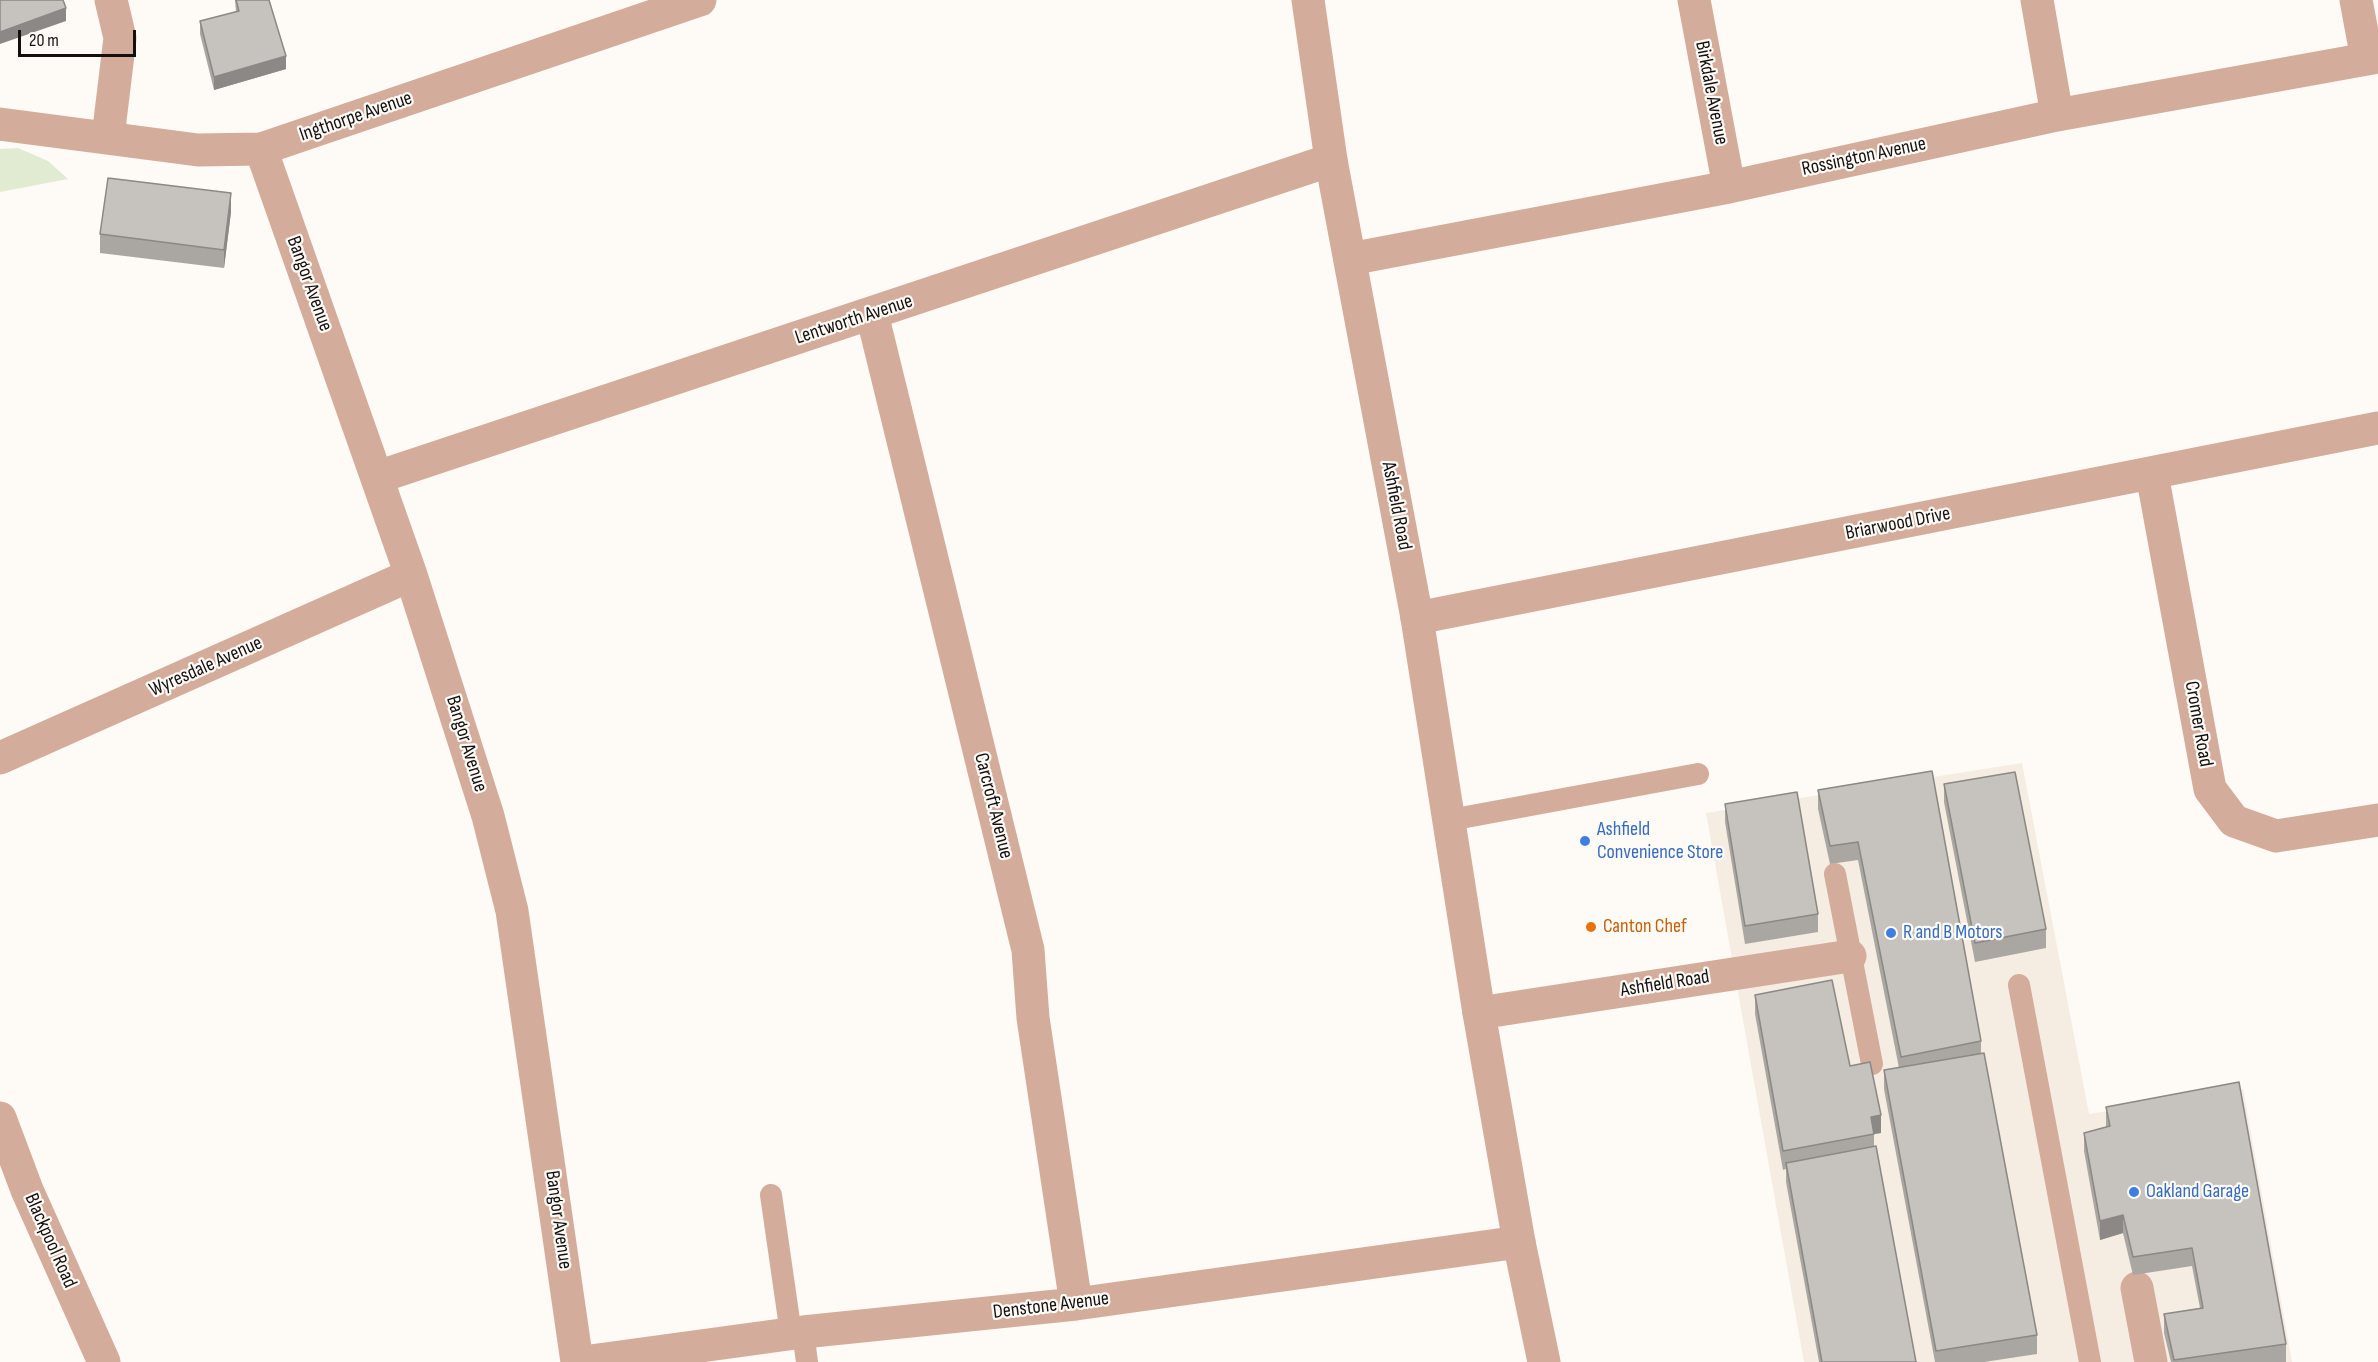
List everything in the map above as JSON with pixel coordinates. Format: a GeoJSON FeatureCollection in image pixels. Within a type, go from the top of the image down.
{"type":"FeatureCollection","features":[{"type":"Feature","properties":{"kind":"street"},"geometry":{"type":"LineString","coordinates":[[108,137],[120,38],[111,0]]}},
{"type":"Feature","properties":{"kind":"street","name":"Ingthorpe Avenue"},"geometry":{"type":"LineString","coordinates":[[0,124],[198,150],[261,149],[700,0]]}},
{"type":"Feature","properties":{"kind":"street","name":"Ashfield Road"},"geometry":{"type":"LineString","coordinates":[[1308,0],[1331,160],[1417,618],[1479,1013],[1519,1242],[1544,1362]]}},
{"type":"Feature","properties":{"kind":"street","name":"Birkdale Avenue"},"geometry":{"type":"LineString","coordinates":[[1694,0],[1729,187]]}},
{"type":"Feature","properties":{"kind":"street"},"geometry":{"type":"LineString","coordinates":[[2037,0],[2057,115]]}},
{"type":"Feature","properties":{"kind":"street"},"geometry":{"type":"LineString","coordinates":[[2356,0],[2372,58]]}},
{"type":"Feature","properties":{"kind":"street","name":"Rossington Avenue"},"geometry":{"type":"LineString","coordinates":[[1350,259],[1729,187],[2057,115],[2372,58]]}},
{"type":"Feature","properties":{"kind":"street","name":"Bangor Avenue"},"geometry":{"type":"LineString","coordinates":[[261,149],[378,477],[461,723],[488,816],[512,911],[577,1362]]}},
{"type":"Feature","properties":{"kind":"street","name":"Lentworth Avenue"},"geometry":{"type":"LineString","coordinates":[[378,477],[1331,160]]}},
{"type":"Feature","properties":{"kind":"street","name":"Carcroft Avenue"},"geometry":{"type":"LineString","coordinates":[[872,314],[1028,950],[1033,1018],[1076,1304]]}},
{"type":"Feature","properties":{"kind":"street","name":"Briarwood Drive"},"geometry":{"type":"LineString","coordinates":[[1417,618],[2378,428]]}},
{"type":"Feature","properties":{"kind":"street","name":"Cromer Road"},"geometry":{"type":"LineString","coordinates":[[2152,474],[2210,789],[2234,821],[2276,836],[2378,820]]}},
{"type":"Feature","properties":{"kind":"street","name":"Wyresdale Avenue"},"geometry":{"type":"LineString","coordinates":[[0,758],[411,575]]}},
{"type":"Feature","properties":{"kind":"street","name":"Ashfield Road"},"geometry":{"type":"LineString","coordinates":[[1479,1013],[1850,956]]}},
{"type":"Feature","properties":{"kind":"street","name":"Blackpool Road"},"geometry":{"type":"LineString","coordinates":[[0,1118],[27,1190],[104,1362]]}},
{"type":"Feature","properties":{"kind":"street","name":"Denstone Avenue"},"geometry":{"type":"LineString","coordinates":[[583,1362],[800,1343],[1519,1242]]}},
{"type":"Feature","properties":{"kind":"street"},"geometry":{"type":"LineString","coordinates":[[2138,1288],[2151,1362]]}},
{"type":"Feature","properties":{"kind":"lane"},"geometry":{"type":"LineString","coordinates":[[1450,820],[1698,774]]}},
{"type":"Feature","properties":{"kind":"lane"},"geometry":{"type":"LineString","coordinates":[[1835,874],[1872,1064]]}},
{"type":"Feature","properties":{"kind":"lane"},"geometry":{"type":"LineString","coordinates":[[2019,985],[2090,1362]]}},
{"type":"Feature","properties":{"kind":"lane"},"geometry":{"type":"LineString","coordinates":[[771,1195],[800,1343]]}},
{"type":"Feature","properties":{"kind":"shaded area"},"geometry":{"type":"Polygon","coordinates":[[[2022,763],[2089,1114],[2243,1089],[2292,1362],[1804,1362],[1706,813],[2022,763]]]}},
{"type":"Feature","properties":{"kind":"green space"},"geometry":{"type":"Polygon","coordinates":[[[18,148],[48,161],[68,179],[0,192],[0,149],[18,148]]]}},
{"type":"Feature","properties":{"kind":"building"},"geometry":{"type":"Polygon","coordinates":[[[0,0],[63,0],[66,8],[0,32],[0,0]]]}},
{"type":"Feature","properties":{"kind":"building"},"geometry":{"type":"Polygon","coordinates":[[[236,0],[269,0],[286,56],[214,77],[200,21],[239,11],[236,0]]]}},
{"type":"Feature","properties":{"kind":"building"},"geometry":{"type":"Polygon","coordinates":[[[108,178],[231,193],[224,250],[100,234],[108,178]]]}},
{"type":"Feature","properties":{"kind":"building"},"geometry":{"type":"Polygon","coordinates":[[[1932,771],[1981,1041],[1901,1057],[1858,842],[1830,846],[1818,790],[1932,771]]]}},
{"type":"Feature","properties":{"kind":"building"},"geometry":{"type":"Polygon","coordinates":[[[2015,772],[2046,929],[1975,943],[1944,784],[2015,772]]]}},
{"type":"Feature","properties":{"kind":"building"},"geometry":{"type":"Polygon","coordinates":[[[1797,792],[1818,914],[1745,926],[1725,804],[1797,792]]]}},
{"type":"Feature","properties":{"kind":"building"},"geometry":{"type":"Polygon","coordinates":[[[1832,980],[1850,1066],[1870,1062],[1881,1115],[1871,1117],[1874,1134],[1783,1151],[1755,995],[1832,980]]]}},
{"type":"Feature","properties":{"kind":"building"},"geometry":{"type":"Polygon","coordinates":[[[1984,1053],[2037,1335],[1936,1351],[1884,1070],[1984,1053]]]}},
{"type":"Feature","properties":{"kind":"building"},"geometry":{"type":"Polygon","coordinates":[[[2239,1082],[2286,1344],[2174,1360],[2164,1314],[2203,1308],[2192,1248],[2133,1257],[2123,1215],[2100,1221],[2084,1133],[2110,1126],[2106,1107],[2239,1082]]]}},
{"type":"Feature","properties":{"kind":"building"},"geometry":{"type":"Polygon","coordinates":[[[1876,1146],[1916,1362],[1822,1362],[1786,1163],[1876,1146]]]}},
{"type":"Feature","properties":{"kind":"place","name":"Ashfield Convenience Store"},"geometry":{"type":"Point","coordinates":[1585,841]}},
{"type":"Feature","properties":{"kind":"place","name":"Canton Chef"},"geometry":{"type":"Point","coordinates":[1591,927]}},
{"type":"Feature","properties":{"kind":"place","name":"R and B Motors"},"geometry":{"type":"Point","coordinates":[1891,933]}},
{"type":"Feature","properties":{"kind":"place","name":"Oakland Garage"},"geometry":{"type":"Point","coordinates":[2134,1192]}}]}
